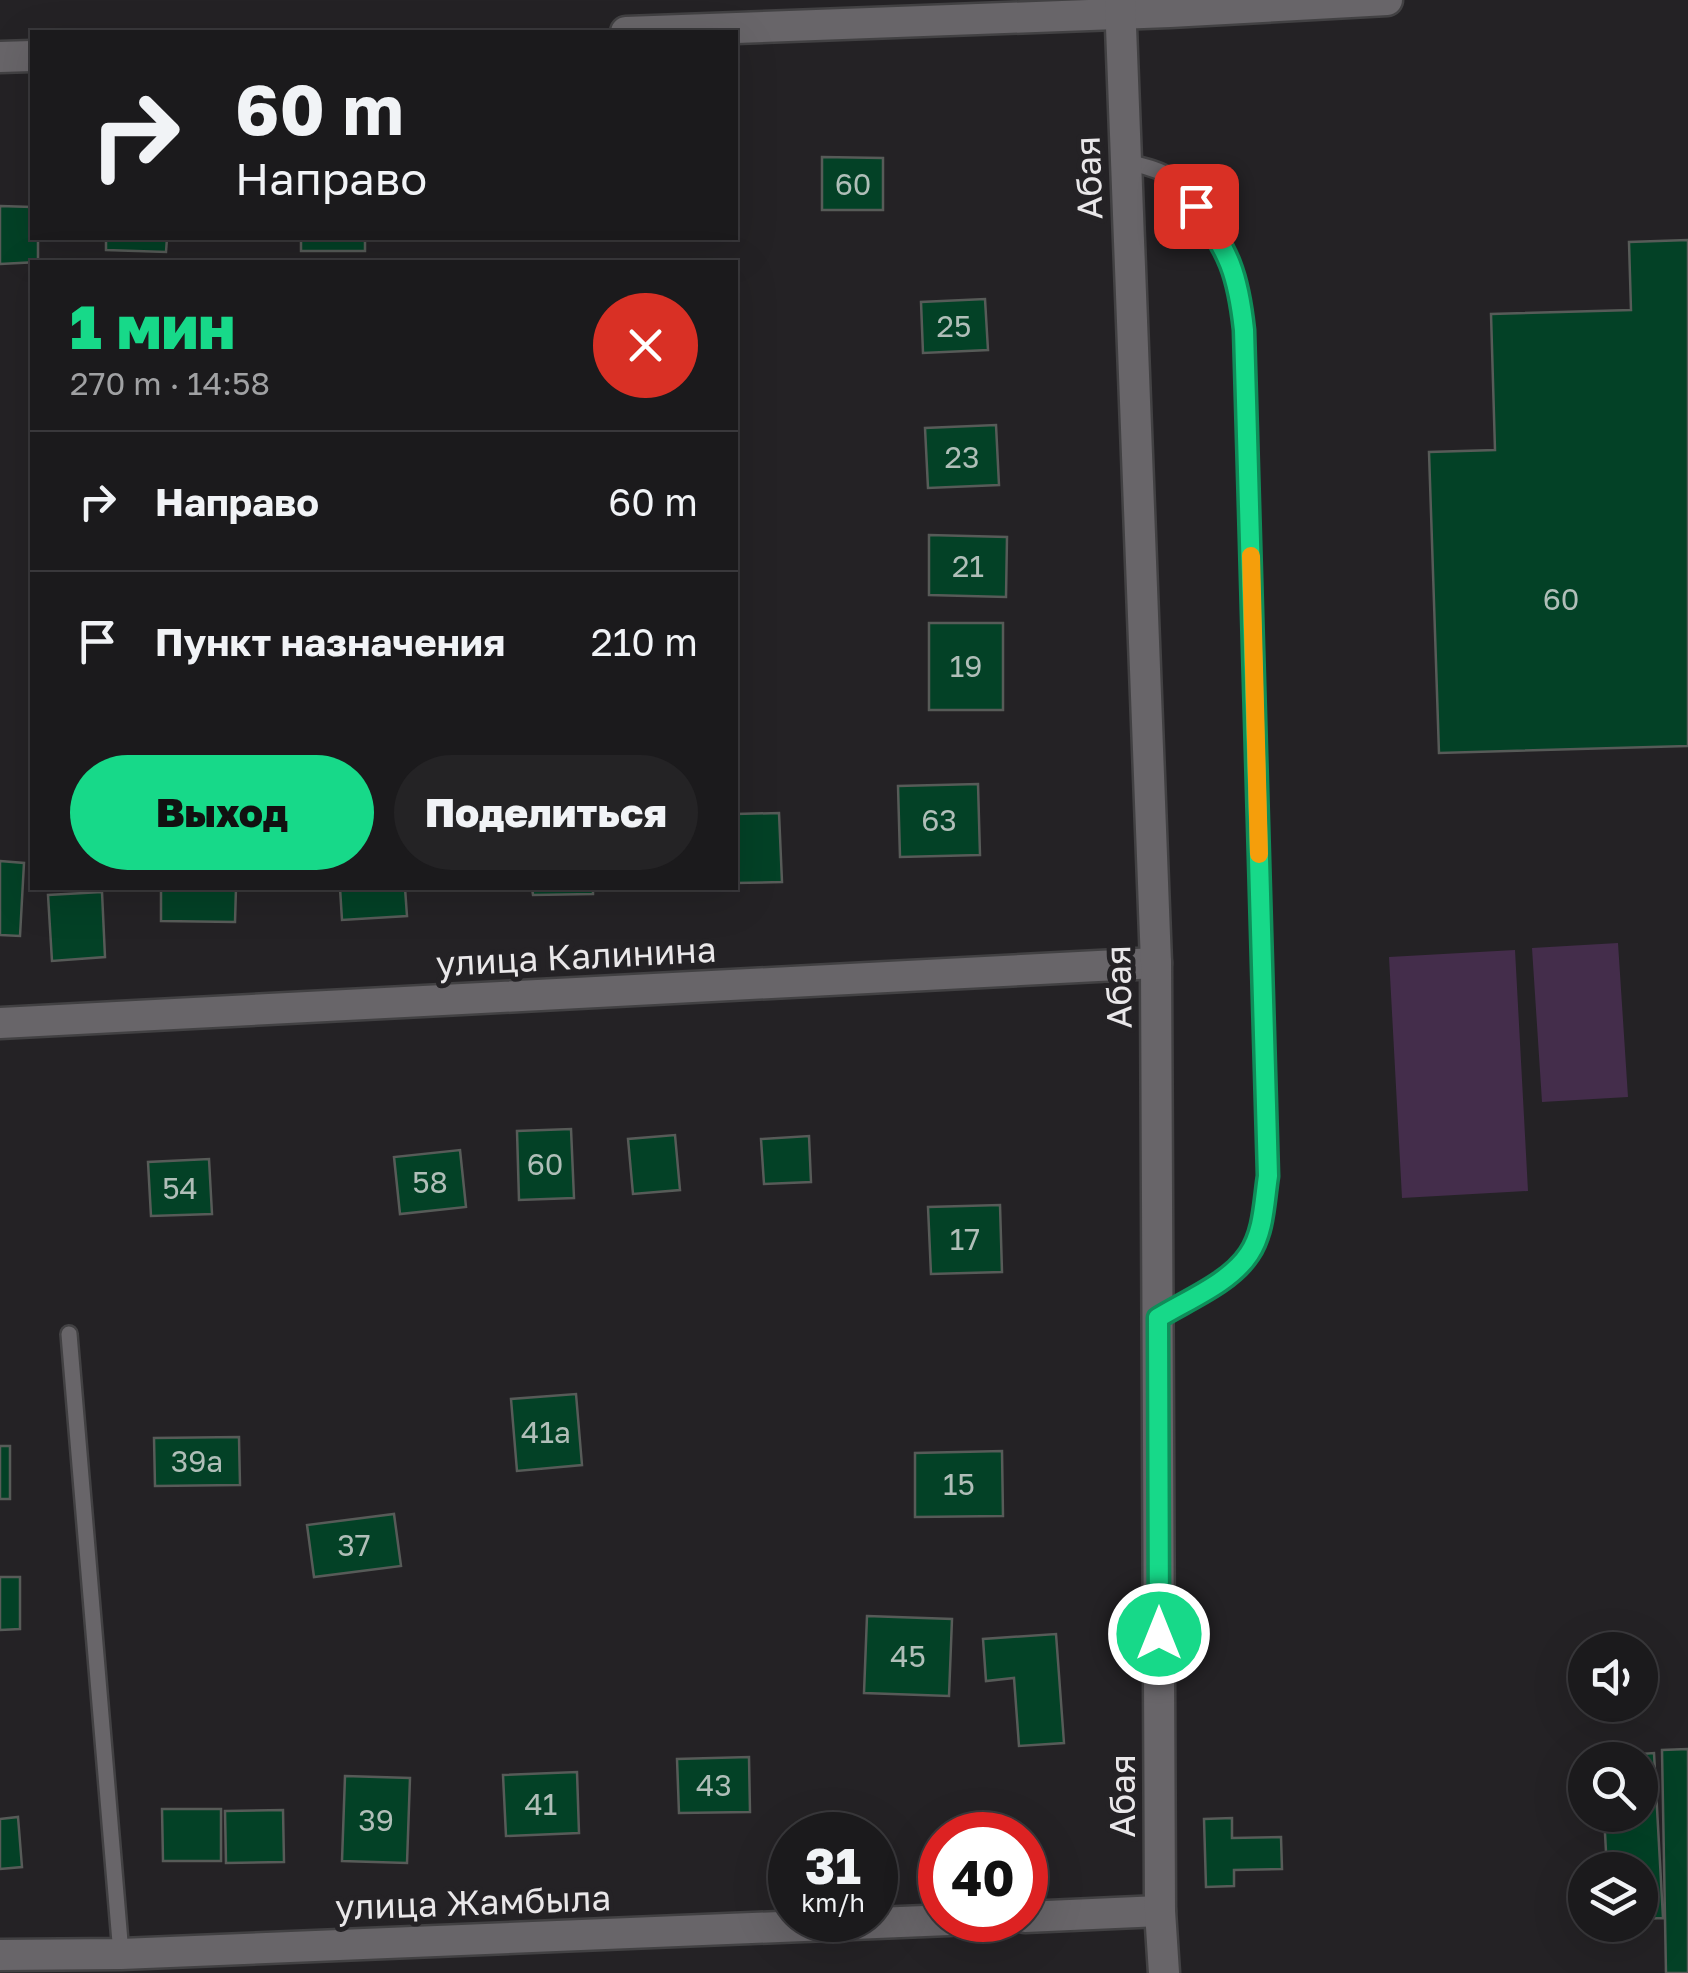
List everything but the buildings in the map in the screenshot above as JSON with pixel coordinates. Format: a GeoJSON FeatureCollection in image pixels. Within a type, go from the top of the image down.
{"type":"FeatureCollection","features":[{"type":"Feature","properties":{"kind":"street"},"geometry":{"type":"LineString","coordinates":[[664,30],[1120,6],[1388,0]]}},
{"type":"Feature","properties":{"kind":"street","name":"Абая"},"geometry":{"type":"LineString","coordinates":[[1120,6],[1156,964],[1160,1912],[1164,1973]]}},
{"type":"Feature","properties":{"kind":"street"},"geometry":{"type":"LineString","coordinates":[[0,57],[30,56]]}},
{"type":"Feature","properties":{"kind":"street","name":"улица Калинина"},"geometry":{"type":"LineString","coordinates":[[0,1023],[1156,964]]}},
{"type":"Feature","properties":{"kind":"street"},"geometry":{"type":"LineString","coordinates":[[1048,1916],[1160,1912]]}},
{"type":"Feature","properties":{"kind":"street","name":"улица Жамбыла"},"geometry":{"type":"LineString","coordinates":[[0,1955],[120,1954],[918,1921]]}},
{"type":"Feature","properties":{"kind":"lane"},"geometry":{"type":"LineString","coordinates":[[1125,161],[1167,175],[1224,245],[1239,285],[1246,389],[1268,1176],[1262,1220],[1249,1254],[1222,1279],[1158,1318]]}},
{"type":"Feature","properties":{"kind":"lane"},"geometry":{"type":"LineString","coordinates":[[69,1334],[120,1954]]}},
{"type":"Feature","properties":{"kind":"shaded area"},"geometry":{"type":"Polygon","coordinates":[[[1618,943],[1628,1097],[1542,1102],[1532,948],[1618,943]]]}},
{"type":"Feature","properties":{"kind":"shaded area"},"geometry":{"type":"Polygon","coordinates":[[[1515,950],[1528,1191],[1402,1198],[1389,957],[1515,950]]]}},
{"type":"Feature","properties":{"kind":"slow traffic"},"geometry":{"type":"LineString","coordinates":[[1251,556],[1259,854]]}},
{"type":"Feature","properties":{"kind":"route"},"geometry":{"type":"LineString","coordinates":[[1159,1634],[1158,1318],[1222,1279],[1249,1254],[1262,1220],[1268,1176],[1244,330],[1239,285],[1224,245],[1196,206]]}}]}
